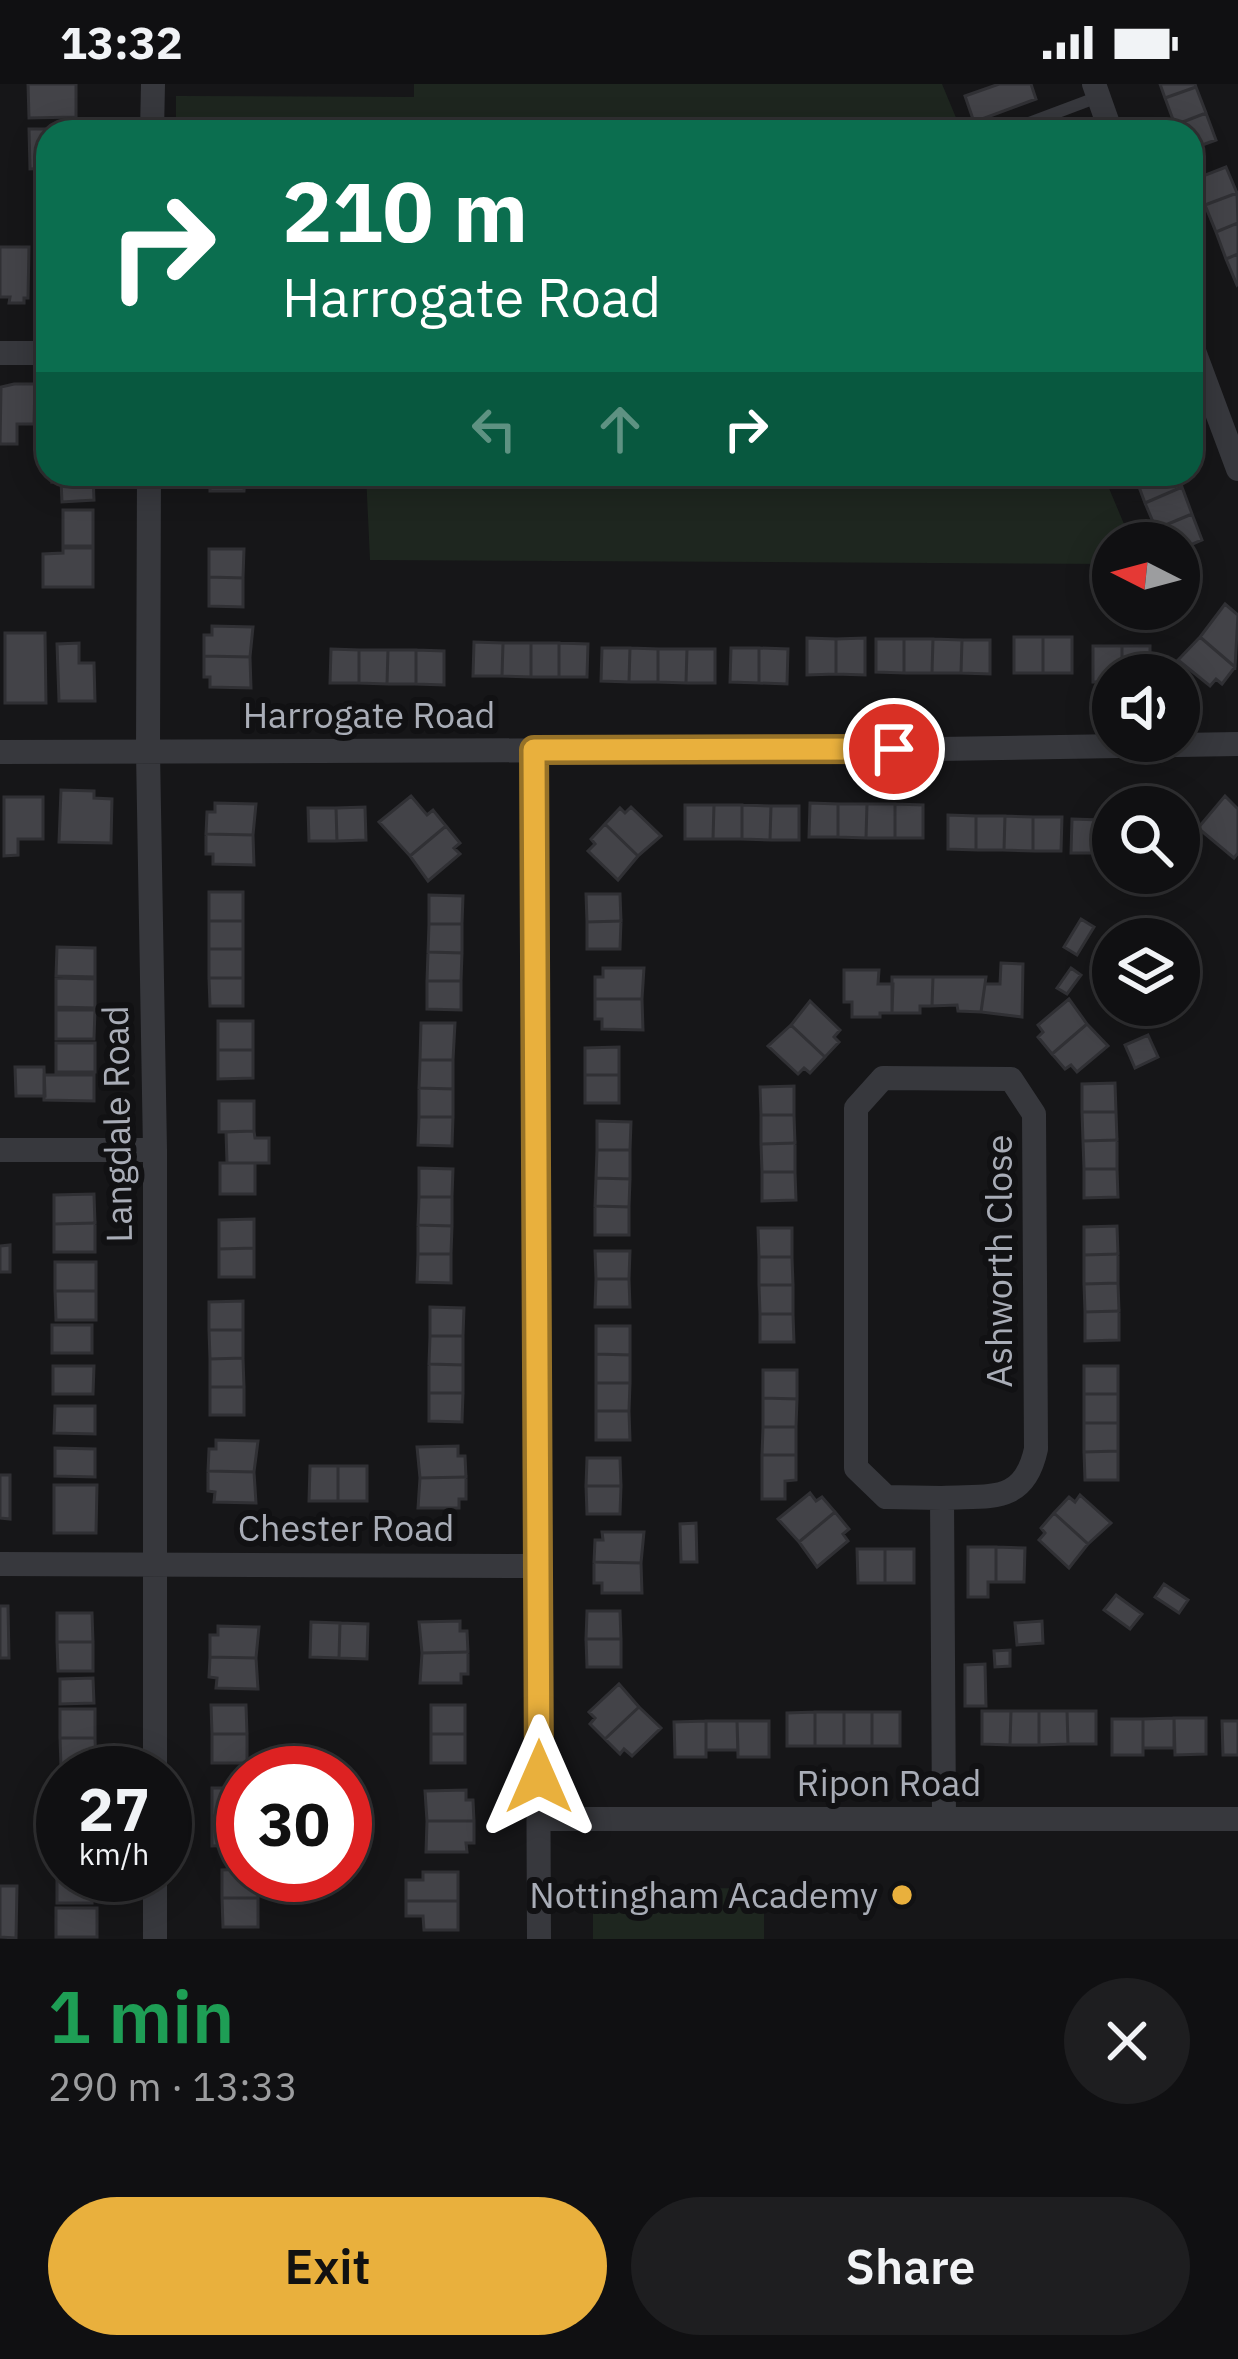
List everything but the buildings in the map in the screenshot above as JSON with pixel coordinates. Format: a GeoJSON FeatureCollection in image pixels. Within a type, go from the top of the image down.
{"type":"FeatureCollection","features":[{"type":"Feature","properties":{"kind":"street"},"geometry":{"type":"LineString","coordinates":[[152,120],[153,84]]}},
{"type":"Feature","properties":{"kind":"street"},"geometry":{"type":"LineString","coordinates":[[1096,91],[1107,120]]}},
{"type":"Feature","properties":{"kind":"street"},"geometry":{"type":"LineString","coordinates":[[0,353],[36,353]]}},
{"type":"Feature","properties":{"kind":"street"},"geometry":{"type":"LineString","coordinates":[[1203,375],[1238,469]]}},
{"type":"Feature","properties":{"kind":"street","name":"Langdale Road"},"geometry":{"type":"LineString","coordinates":[[149,486],[155,1746]]}},
{"type":"Feature","properties":{"kind":"street","name":"Harrogate Road"},"geometry":{"type":"LineString","coordinates":[[0,752],[1238,744]]}},
{"type":"Feature","properties":{"kind":"street"},"geometry":{"type":"LineString","coordinates":[[534,750],[539,1939]]}},
{"type":"Feature","properties":{"kind":"street","name":"Ashworth Close"},"geometry":{"type":"LineString","coordinates":[[884,1078],[1011,1079],[1034,1114],[1036,1449],[1030,1475],[1011,1493],[941,1498],[886,1497],[856,1468],[856,1108],[884,1078]]}},
{"type":"Feature","properties":{"kind":"street"},"geometry":{"type":"LineString","coordinates":[[0,1150],[155,1150]]}},
{"type":"Feature","properties":{"kind":"street"},"geometry":{"type":"LineString","coordinates":[[941,1498],[944,1818]]}},
{"type":"Feature","properties":{"kind":"street","name":"Chester Road"},"geometry":{"type":"LineString","coordinates":[[0,1564],[537,1566]]}},
{"type":"Feature","properties":{"kind":"street","name":"Ripon Road"},"geometry":{"type":"LineString","coordinates":[[539,1820],[1238,1820]]}},
{"type":"Feature","properties":{"kind":"street"},"geometry":{"type":"LineString","coordinates":[[154,1902],[154,1939]]}},
{"type":"Feature","properties":{"kind":"lane"},"geometry":{"type":"LineString","coordinates":[[1032,120],[1096,91]]}},
{"type":"Feature","properties":{"kind":"shaded area"},"geometry":{"type":"Polygon","coordinates":[[[414,84],[942,84],[957,120],[176,120],[176,96],[414,97],[414,84]]]}},
{"type":"Feature","properties":{"kind":"shaded area"},"geometry":{"type":"Polygon","coordinates":[[[367,486],[1108,486],[1123,522],[1092,522],[1092,564],[370,560],[367,486]]]}},
{"type":"Feature","properties":{"kind":"shaded area"},"geometry":{"type":"Polygon","coordinates":[[[764,1888],[764,1939],[593,1939],[593,1889],[764,1888]]]}},
{"type":"Feature","properties":{"kind":"place","name":"Nottingham Academy"},"geometry":{"type":"Point","coordinates":[902,1895]}},
{"type":"Feature","properties":{"kind":"route"},"geometry":{"type":"LineString","coordinates":[[539,1777],[534,750],[894,749]]}}]}
